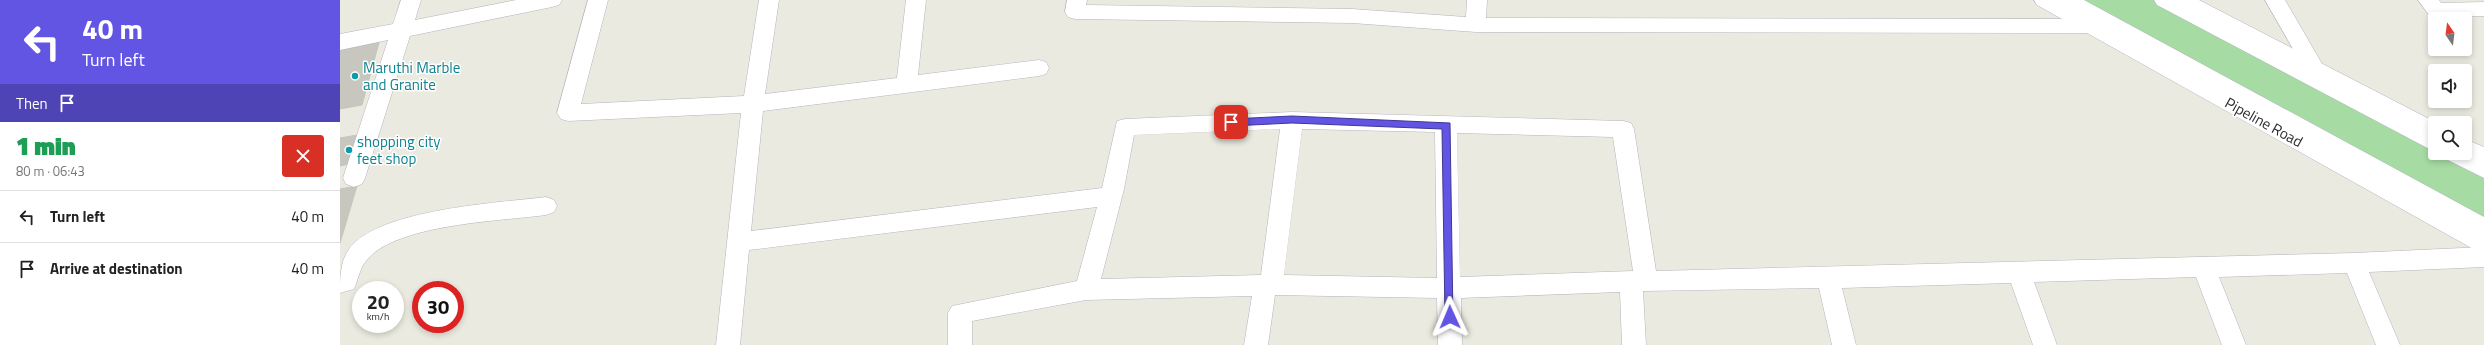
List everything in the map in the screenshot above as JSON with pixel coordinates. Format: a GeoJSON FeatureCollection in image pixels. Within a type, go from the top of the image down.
{"type":"FeatureCollection","features":[{"type":"Feature","properties":{"kind":"street"},"geometry":{"type":"LineString","coordinates":[[354,178],[403,29],[411,0]]}},
{"type":"Feature","properties":{"kind":"street"},"geometry":{"type":"LineString","coordinates":[[340,42],[552,0]]}},
{"type":"Feature","properties":{"kind":"street"},"geometry":{"type":"LineString","coordinates":[[598,0],[568,112],[754,104],[907,83],[1038,68]]}},
{"type":"Feature","properties":{"kind":"street"},"geometry":{"type":"LineString","coordinates":[[728,345],[754,104],[769,0]]}},
{"type":"Feature","properties":{"kind":"street"},"geometry":{"type":"LineString","coordinates":[[907,83],[916,0]]}},
{"type":"Feature","properties":{"kind":"street"},"geometry":{"type":"LineString","coordinates":[[1077,0],[1075,12],[1206,7],[1353,8],[1476,25],[2091,26]]}},
{"type":"Feature","properties":{"kind":"street"},"geometry":{"type":"LineString","coordinates":[[1476,25],[1477,0]]}},
{"type":"Feature","properties":{"kind":"street","name":"Pipeline Road"},"geometry":{"type":"LineString","coordinates":[[2044,0],[2484,245]]}},
{"type":"Feature","properties":{"kind":"street"},"geometry":{"type":"LineString","coordinates":[[2068,0],[2484,228]]}},
{"type":"Feature","properties":{"kind":"street"},"geometry":{"type":"LineString","coordinates":[[2164,0],[2428,139]]}},
{"type":"Feature","properties":{"kind":"street"},"geometry":{"type":"LineString","coordinates":[[2182,0],[2428,128]]}},
{"type":"Feature","properties":{"kind":"street"},"geometry":{"type":"LineString","coordinates":[[2275,0],[2315,70]]}},
{"type":"Feature","properties":{"kind":"street"},"geometry":{"type":"LineString","coordinates":[[2428,0],[2436,10],[2484,10]]}},
{"type":"Feature","properties":{"kind":"street"},"geometry":{"type":"LineString","coordinates":[[1256,345],[1268,285],[1292,120]]}},
{"type":"Feature","properties":{"kind":"street"},"geometry":{"type":"LineString","coordinates":[[1086,290],[1109,196],[1119,170],[1125,127],[1292,120],[1446,126],[1624,129],[1638,281],[1634,345]]}},
{"type":"Feature","properties":{"kind":"street"},"geometry":{"type":"LineString","coordinates":[[1446,126],[1450,345]]}},
{"type":"Feature","properties":{"kind":"street"},"geometry":{"type":"LineString","coordinates":[[2472,152],[2484,158]]}},
{"type":"Feature","properties":{"kind":"street"},"geometry":{"type":"LineString","coordinates":[[2467,160],[2484,169]]}},
{"type":"Feature","properties":{"kind":"street"},"geometry":{"type":"LineString","coordinates":[[739,242],[1109,196]]}},
{"type":"Feature","properties":{"kind":"street"},"geometry":{"type":"LineString","coordinates":[[960,345],[960,312],[1086,290],[1268,285],[1449,288],[1638,281],[1828,278],[2354,263],[2484,257]]}},
{"type":"Feature","properties":{"kind":"street"},"geometry":{"type":"LineString","coordinates":[[2354,263],[2388,345]]}},
{"type":"Feature","properties":{"kind":"street"},"geometry":{"type":"LineString","coordinates":[[2204,267],[2234,345]]}},
{"type":"Feature","properties":{"kind":"street"},"geometry":{"type":"LineString","coordinates":[[2019,272],[2045,345]]}},
{"type":"Feature","properties":{"kind":"street"},"geometry":{"type":"LineString","coordinates":[[1828,278],[1844,345]]}},
{"type":"Feature","properties":{"kind":"lane"},"geometry":{"type":"LineString","coordinates":[[340,283],[346,282],[357,255],[377,240],[420,222],[546,206]]}},
{"type":"Feature","properties":{"kind":"green space"},"geometry":{"type":"Polygon","coordinates":[[[2063,0],[2160,0],[2428,136],[2428,160],[2472,159],[2484,165],[2484,231],[2063,0]]]}},
{"type":"Feature","properties":{"kind":"building","name":"Maruthi Marble and Granite"},"geometry":{"type":"Polygon","coordinates":[[[380,39],[362,105],[340,109],[340,47],[380,39]]]}},
{"type":"Feature","properties":{"kind":"building","name":"shopping city feet shop"},"geometry":{"type":"Polygon","coordinates":[[[363,134],[353,163],[340,166],[340,138],[363,134]]]}},
{"type":"Feature","properties":{"kind":"building"},"geometry":{"type":"Polygon","coordinates":[[[357,186],[340,243],[340,189],[357,186]]]}},
{"type":"Feature","properties":{"kind":"place","name":"Maruthi Marble and Granite"},"geometry":{"type":"Point","coordinates":[355,76]}},
{"type":"Feature","properties":{"kind":"place","name":"shopping city feet shop"},"geometry":{"type":"Point","coordinates":[349,150]}},
{"type":"Feature","properties":{"kind":"route"},"geometry":{"type":"LineString","coordinates":[[1231,122],[1292,120],[1446,126],[1450,317]]}}]}
